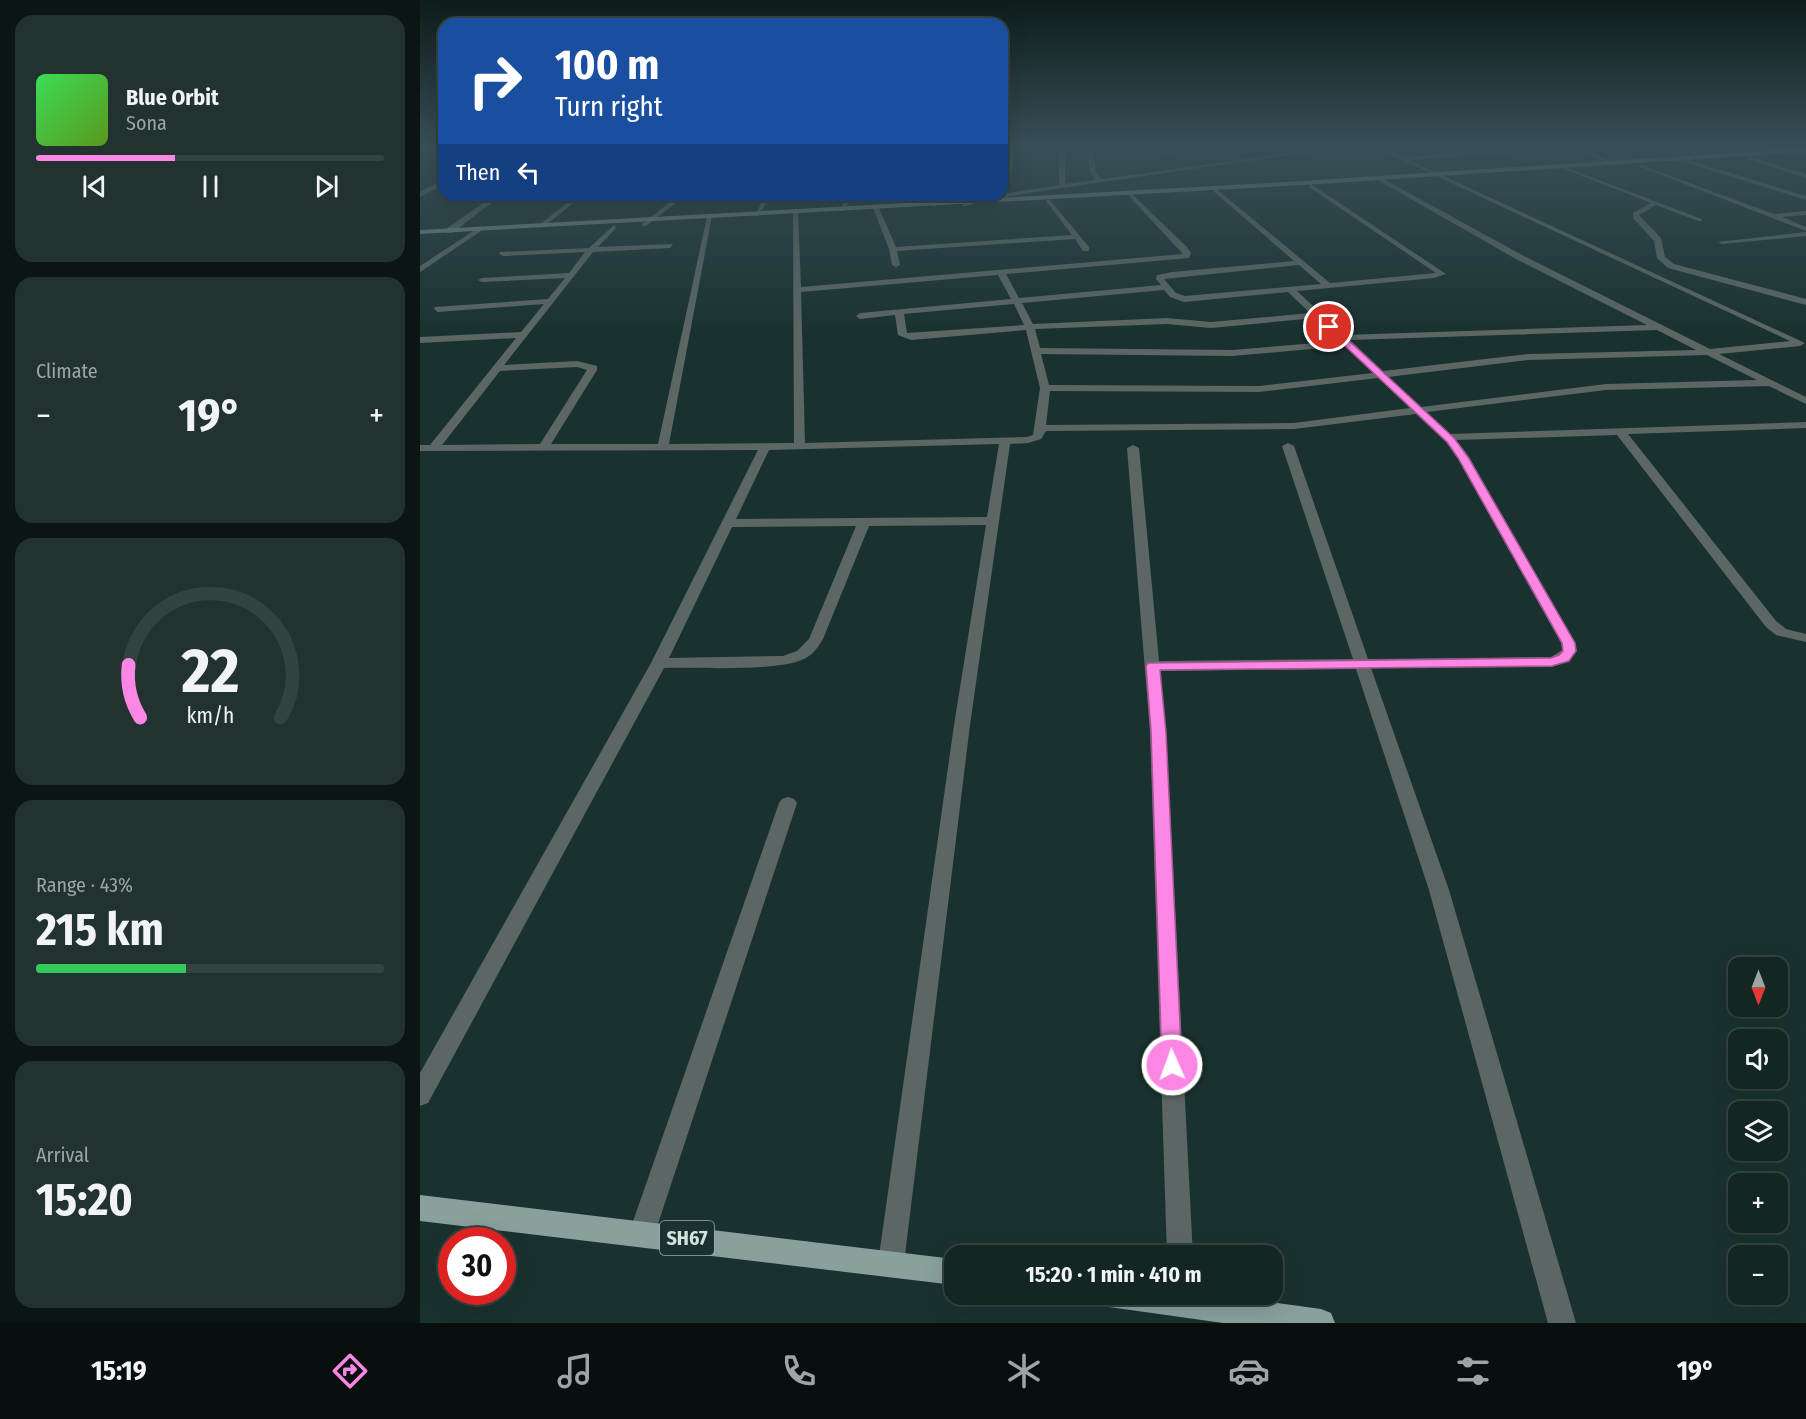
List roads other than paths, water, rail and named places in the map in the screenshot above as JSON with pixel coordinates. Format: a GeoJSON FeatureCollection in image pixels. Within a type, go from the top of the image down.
{"type":"FeatureCollection","features":[{"type":"Feature","properties":{"kind":"main road"},"geometry":{"type":"LineString","coordinates":[[710,219],[891,209]]}},
{"type":"Feature","properties":{"kind":"main road"},"geometry":{"type":"LineString","coordinates":[[420,235],[541,226],[647,223],[904,209]]}},
{"type":"Feature","properties":{"kind":"main road"},"geometry":{"type":"LineString","coordinates":[[420,235],[449,231],[614,227],[647,223]]}},
{"type":"Feature","properties":{"kind":"main road","name":"SH67"},"geometry":{"type":"LineString","coordinates":[[420,1208],[944,1271]]}},
{"type":"Feature","properties":{"kind":"main road"},"geometry":{"type":"LineString","coordinates":[[1212,1305],[1321,1323]]}},
{"type":"Feature","properties":{"kind":"street"},"geometry":{"type":"LineString","coordinates":[[449,231],[480,209]]}},
{"type":"Feature","properties":{"kind":"street"},"geometry":{"type":"LineString","coordinates":[[541,226],[563,209]]}},
{"type":"Feature","properties":{"kind":"street"},"geometry":{"type":"LineString","coordinates":[[647,223],[665,209]]}},
{"type":"Feature","properties":{"kind":"street"},"geometry":{"type":"LineString","coordinates":[[756,215],[760,209]]}},
{"type":"Feature","properties":{"kind":"street"},"geometry":{"type":"LineString","coordinates":[[1055,209],[1086,249]]}},
{"type":"Feature","properties":{"kind":"street"},"geometry":{"type":"LineString","coordinates":[[1144,209],[1194,259]]}},
{"type":"Feature","properties":{"kind":"street"},"geometry":{"type":"LineString","coordinates":[[1237,209],[1328,286]]}},
{"type":"Feature","properties":{"kind":"street"},"geometry":{"type":"LineString","coordinates":[[1301,263],[1160,277],[1173,295],[1185,299],[1442,274],[1345,209]]}},
{"type":"Feature","properties":{"kind":"street"},"geometry":{"type":"LineString","coordinates":[[1433,209],[1519,257],[1806,401]]}},
{"type":"Feature","properties":{"kind":"street"},"geometry":{"type":"LineString","coordinates":[[1512,209],[1803,344]]}},
{"type":"Feature","properties":{"kind":"street"},"geometry":{"type":"LineString","coordinates":[[1645,209],[1635,214],[1636,218],[1658,240],[1661,258],[1671,266],[1806,302]]}},
{"type":"Feature","properties":{"kind":"street"},"geometry":{"type":"LineString","coordinates":[[1671,209],[1700,220]]}},
{"type":"Feature","properties":{"kind":"street"},"geometry":{"type":"LineString","coordinates":[[1753,209],[1806,229]]}},
{"type":"Feature","properties":{"kind":"street"},"geometry":{"type":"LineString","coordinates":[[877,210],[896,264]]}},
{"type":"Feature","properties":{"kind":"street"},"geometry":{"type":"LineString","coordinates":[[795,214],[800,446]]}},
{"type":"Feature","properties":{"kind":"street"},"geometry":{"type":"LineString","coordinates":[[1772,216],[1806,214]]}},
{"type":"Feature","properties":{"kind":"street"},"geometry":{"type":"LineString","coordinates":[[663,447],[710,219]]}},
{"type":"Feature","properties":{"kind":"street"},"geometry":{"type":"LineString","coordinates":[[434,447],[549,301],[591,250],[614,227]]}},
{"type":"Feature","properties":{"kind":"street"},"geometry":{"type":"LineString","coordinates":[[420,270],[476,231]]}},
{"type":"Feature","properties":{"kind":"street"},"geometry":{"type":"LineString","coordinates":[[1722,242],[1806,234]]}},
{"type":"Feature","properties":{"kind":"street"},"geometry":{"type":"LineString","coordinates":[[892,249],[1076,237]]}},
{"type":"Feature","properties":{"kind":"street"},"geometry":{"type":"LineString","coordinates":[[503,254],[670,246]]}},
{"type":"Feature","properties":{"kind":"street"},"geometry":{"type":"LineString","coordinates":[[796,290],[1180,258],[1187,253]]}},
{"type":"Feature","properties":{"kind":"street"},"geometry":{"type":"LineString","coordinates":[[1202,265],[1209,271]]}},
{"type":"Feature","properties":{"kind":"street"},"geometry":{"type":"LineString","coordinates":[[420,447],[765,447],[1005,441],[1037,437],[1045,388],[1030,327],[1002,274]]}},
{"type":"Feature","properties":{"kind":"street"},"geometry":{"type":"LineString","coordinates":[[482,280],[571,275]]}},
{"type":"Feature","properties":{"kind":"street"},"geometry":{"type":"LineString","coordinates":[[860,316],[1166,287]]}},
{"type":"Feature","properties":{"kind":"street"},"geometry":{"type":"LineString","coordinates":[[1153,666],[1552,662],[1564,658],[1570,651],[1569,643],[1463,457],[1447,437],[1290,289]]}},
{"type":"Feature","properties":{"kind":"street"},"geometry":{"type":"LineString","coordinates":[[438,309],[549,301]]}},
{"type":"Feature","properties":{"kind":"street"},"geometry":{"type":"LineString","coordinates":[[898,312],[903,335],[911,337],[1030,327],[1167,321],[1211,325],[1317,315]]}},
{"type":"Feature","properties":{"kind":"street"},"geometry":{"type":"LineString","coordinates":[[1036,351],[1232,353],[1344,341],[1660,327]]}},
{"type":"Feature","properties":{"kind":"street"},"geometry":{"type":"LineString","coordinates":[[420,340],[523,335]]}},
{"type":"Feature","properties":{"kind":"street"},"geometry":{"type":"LineString","coordinates":[[1045,388],[1259,389],[1539,356],[1711,352],[1803,344]]}},
{"type":"Feature","properties":{"kind":"street"},"geometry":{"type":"LineString","coordinates":[[498,368],[577,364],[592,366],[592,370],[544,447]]}},
{"type":"Feature","properties":{"kind":"street"},"geometry":{"type":"LineString","coordinates":[[1040,428],[1294,426],[1606,387],[1772,383]]}},
{"type":"Feature","properties":{"kind":"street"},"geometry":{"type":"LineString","coordinates":[[1447,437],[1806,425]]}},
{"type":"Feature","properties":{"kind":"street"},"geometry":{"type":"LineString","coordinates":[[1620,431],[1771,624],[1781,632],[1806,638]]}},
{"type":"Feature","properties":{"kind":"street"},"geometry":{"type":"LineString","coordinates":[[891,1263],[960,737],[1005,441]]}},
{"type":"Feature","properties":{"kind":"street"},"geometry":{"type":"LineString","coordinates":[[1288,446],[1439,890],[1562,1323]]}},
{"type":"Feature","properties":{"kind":"street"},"geometry":{"type":"LineString","coordinates":[[420,1095],[659,663],[765,447]]}},
{"type":"Feature","properties":{"kind":"street"},"geometry":{"type":"LineString","coordinates":[[1133,448],[1158,732],[1180,1245]]}},
{"type":"Feature","properties":{"kind":"street"},"geometry":{"type":"LineString","coordinates":[[727,523],[992,521]]}},
{"type":"Feature","properties":{"kind":"street"},"geometry":{"type":"LineString","coordinates":[[659,663],[783,661],[811,649],[864,522]]}},
{"type":"Feature","properties":{"kind":"street"},"geometry":{"type":"LineString","coordinates":[[642,1233],[788,803]]}}]}
